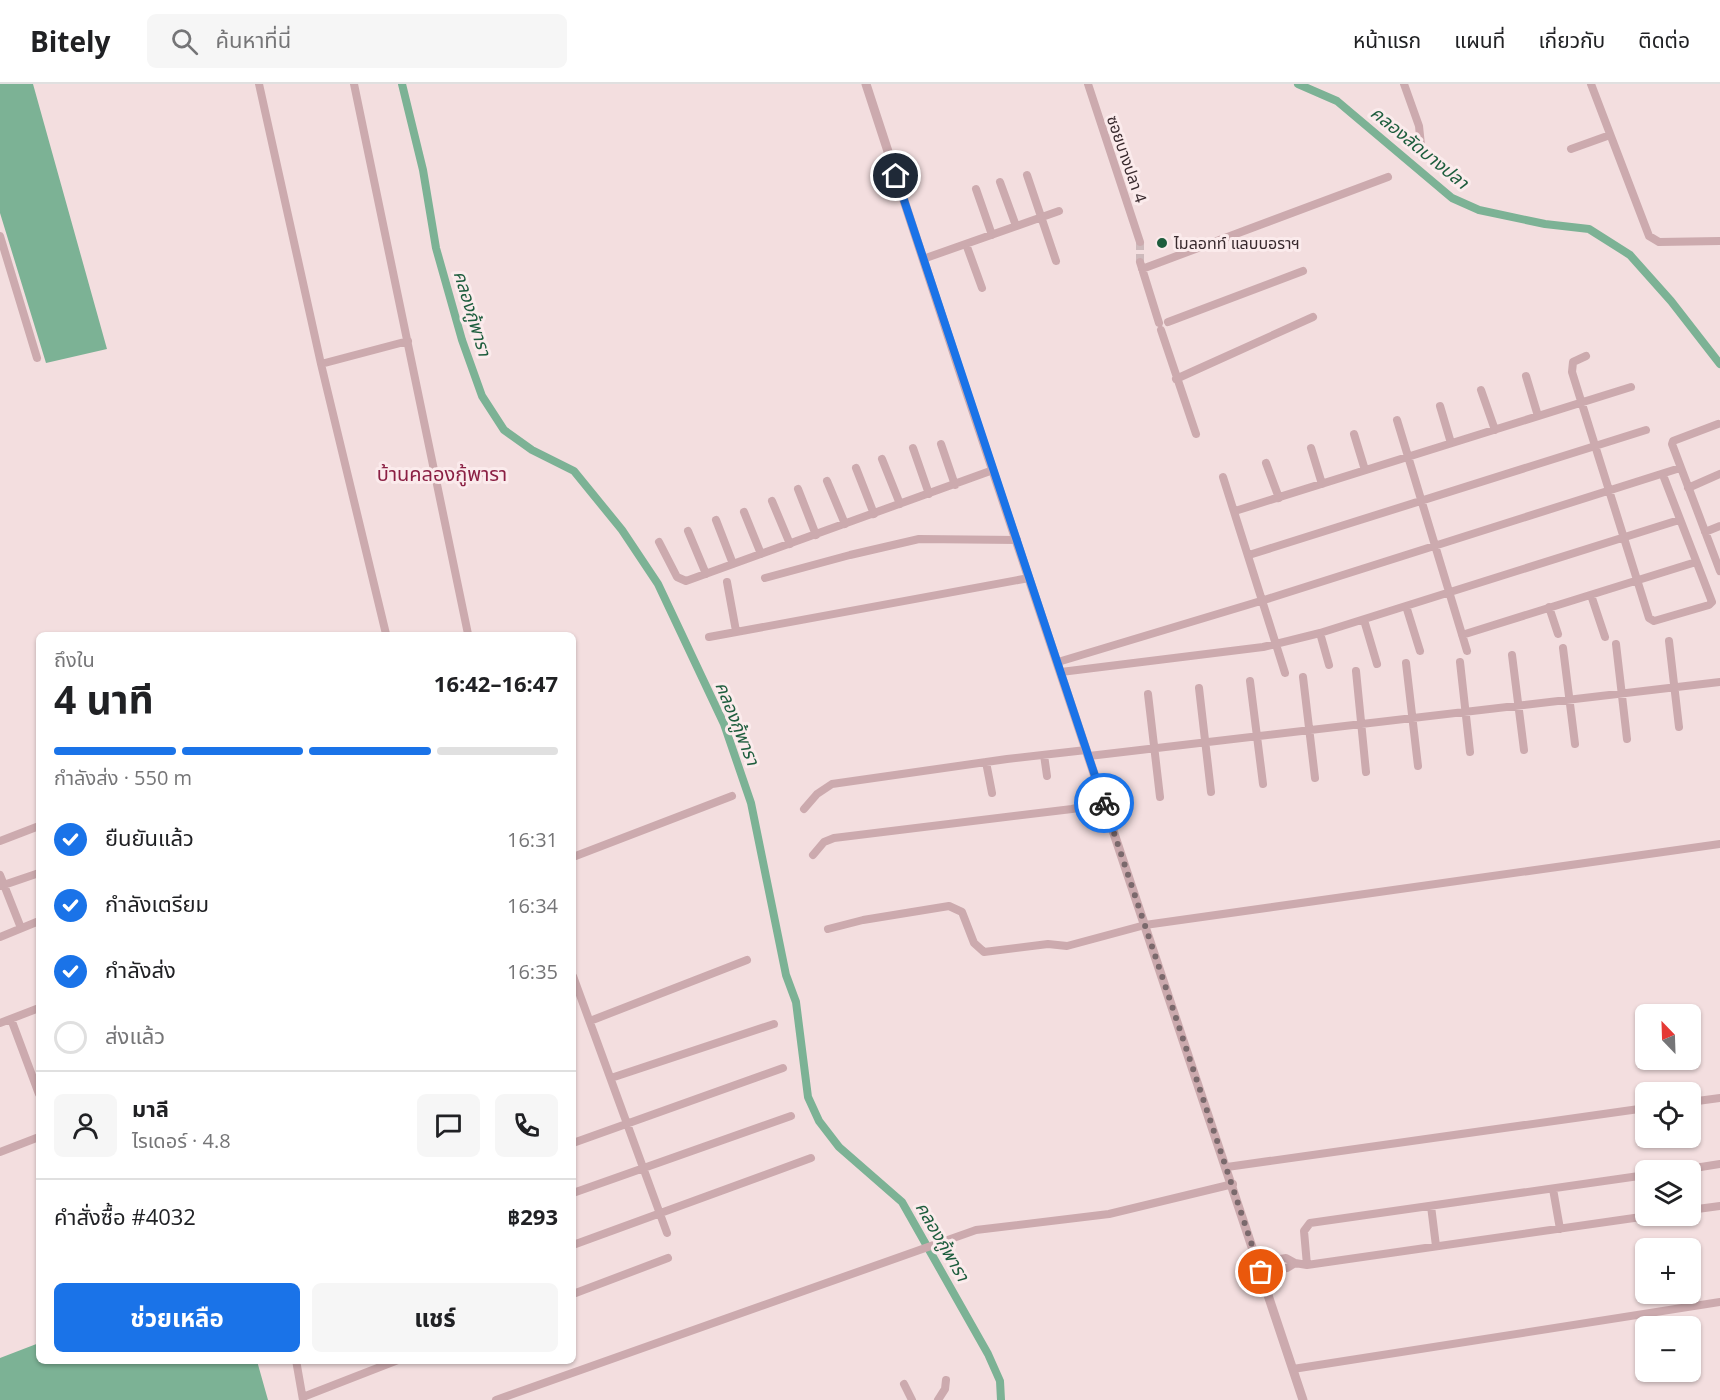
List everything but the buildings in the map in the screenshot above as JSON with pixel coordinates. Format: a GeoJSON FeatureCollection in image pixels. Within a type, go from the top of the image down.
{"type":"FeatureCollection","features":[{"type":"Feature","properties":{"kind":"street"},"geometry":{"type":"LineString","coordinates":[[260,84],[321,364],[386,632]]}},
{"type":"Feature","properties":{"kind":"street"},"geometry":{"type":"LineString","coordinates":[[354,84],[468,632]]}},
{"type":"Feature","properties":{"kind":"street"},"geometry":{"type":"LineString","coordinates":[[866,84],[1303,1400]]}},
{"type":"Feature","properties":{"kind":"street","name":"ซอยบางปลา 4"},"geometry":{"type":"LineString","coordinates":[[1088,84],[1140,242]]}},
{"type":"Feature","properties":{"kind":"street"},"geometry":{"type":"LineString","coordinates":[[1404,84],[1419,126],[1421,145]]}},
{"type":"Feature","properties":{"kind":"street"},"geometry":{"type":"LineString","coordinates":[[1591,84],[1648,236],[1659,242],[1720,241]]}},
{"type":"Feature","properties":{"kind":"street"},"geometry":{"type":"LineString","coordinates":[[1571,149],[1610,135]]}},
{"type":"Feature","properties":{"kind":"street"},"geometry":{"type":"LineString","coordinates":[[1027,175],[1056,261]]}},
{"type":"Feature","properties":{"kind":"street"},"geometry":{"type":"LineString","coordinates":[[1196,434],[1176,379],[1163,325],[1141,265],[1388,177]]}},
{"type":"Feature","properties":{"kind":"street"},"geometry":{"type":"LineString","coordinates":[[1000,182],[1016,226]]}},
{"type":"Feature","properties":{"kind":"street"},"geometry":{"type":"LineString","coordinates":[[976,189],[992,235]]}},
{"type":"Feature","properties":{"kind":"street"},"geometry":{"type":"LineString","coordinates":[[923,259],[1059,211]]}},
{"type":"Feature","properties":{"kind":"street"},"geometry":{"type":"LineString","coordinates":[[0,236],[37,358]]}},
{"type":"Feature","properties":{"kind":"street"},"geometry":{"type":"LineString","coordinates":[[966,244],[982,288]]}},
{"type":"Feature","properties":{"kind":"street"},"geometry":{"type":"LineString","coordinates":[[1163,325],[1303,272]]}},
{"type":"Feature","properties":{"kind":"street"},"geometry":{"type":"LineString","coordinates":[[1176,379],[1313,317]]}},
{"type":"Feature","properties":{"kind":"street"},"geometry":{"type":"LineString","coordinates":[[321,364],[408,341]]}},
{"type":"Feature","properties":{"kind":"street"},"geometry":{"type":"LineString","coordinates":[[1586,356],[1573,362],[1571,366],[1636,582],[1652,620],[1660,620],[1709,605],[1712,602],[1663,475]]}},
{"type":"Feature","properties":{"kind":"street"},"geometry":{"type":"LineString","coordinates":[[1526,376],[1538,416]]}},
{"type":"Feature","properties":{"kind":"street"},"geometry":{"type":"LineString","coordinates":[[1235,511],[1631,387]]}},
{"type":"Feature","properties":{"kind":"street"},"geometry":{"type":"LineString","coordinates":[[1481,390],[1495,430]]}},
{"type":"Feature","properties":{"kind":"street"},"geometry":{"type":"LineString","coordinates":[[1440,406],[1451,443]]}},
{"type":"Feature","properties":{"kind":"street"},"geometry":{"type":"LineString","coordinates":[[1397,420],[1467,651]]}},
{"type":"Feature","properties":{"kind":"street"},"geometry":{"type":"LineString","coordinates":[[1718,424],[1673,441],[1680,468],[1720,571]]}},
{"type":"Feature","properties":{"kind":"street"},"geometry":{"type":"LineString","coordinates":[[1249,555],[1646,430]]}},
{"type":"Feature","properties":{"kind":"street"},"geometry":{"type":"LineString","coordinates":[[1354,434],[1365,470]]}},
{"type":"Feature","properties":{"kind":"street"},"geometry":{"type":"LineString","coordinates":[[941,444],[955,485]]}},
{"type":"Feature","properties":{"kind":"street"},"geometry":{"type":"LineString","coordinates":[[913,448],[929,494]]}},
{"type":"Feature","properties":{"kind":"street"},"geometry":{"type":"LineString","coordinates":[[1311,448],[1322,484]]}},
{"type":"Feature","properties":{"kind":"street"},"geometry":{"type":"LineString","coordinates":[[882,459],[900,504]]}},
{"type":"Feature","properties":{"kind":"street"},"geometry":{"type":"LineString","coordinates":[[1266,463],[1279,498]]}},
{"type":"Feature","properties":{"kind":"street"},"geometry":{"type":"LineString","coordinates":[[856,468],[874,514]]}},
{"type":"Feature","properties":{"kind":"street"},"geometry":{"type":"LineString","coordinates":[[1060,667],[1084,655],[1610,492],[1680,468]]}},
{"type":"Feature","properties":{"kind":"street"},"geometry":{"type":"LineString","coordinates":[[659,542],[674,572],[681,580],[686,581],[993,471]]}},
{"type":"Feature","properties":{"kind":"street"},"geometry":{"type":"LineString","coordinates":[[436,473],[483,473]]}},
{"type":"Feature","properties":{"kind":"street"},"geometry":{"type":"LineString","coordinates":[[1688,488],[1720,474]]}},
{"type":"Feature","properties":{"kind":"street"},"geometry":{"type":"LineString","coordinates":[[1223,477],[1264,600],[1285,673]]}},
{"type":"Feature","properties":{"kind":"street"},"geometry":{"type":"LineString","coordinates":[[827,481],[845,524]]}},
{"type":"Feature","properties":{"kind":"street"},"geometry":{"type":"LineString","coordinates":[[798,489],[816,534]]}},
{"type":"Feature","properties":{"kind":"street"},"geometry":{"type":"LineString","coordinates":[[772,501],[790,544]]}},
{"type":"Feature","properties":{"kind":"street"},"geometry":{"type":"LineString","coordinates":[[744,512],[761,554]]}},
{"type":"Feature","properties":{"kind":"street"},"geometry":{"type":"LineString","coordinates":[[716,520],[733,564]]}},
{"type":"Feature","properties":{"kind":"street"},"geometry":{"type":"LineString","coordinates":[[1060,667],[1088,669],[1276,644],[1364,620],[1680,520]]}},
{"type":"Feature","properties":{"kind":"street"},"geometry":{"type":"LineString","coordinates":[[1705,532],[1720,526]]}},
{"type":"Feature","properties":{"kind":"street"},"geometry":{"type":"LineString","coordinates":[[688,531],[706,574]]}},
{"type":"Feature","properties":{"kind":"street"},"geometry":{"type":"LineString","coordinates":[[765,578],[920,539],[1017,540]]}},
{"type":"Feature","properties":{"kind":"street"},"geometry":{"type":"LineString","coordinates":[[1462,635],[1696,562]]}},
{"type":"Feature","properties":{"kind":"street"},"geometry":{"type":"LineString","coordinates":[[709,637],[1029,578]]}},
{"type":"Feature","properties":{"kind":"street"},"geometry":{"type":"LineString","coordinates":[[727,582],[736,631]]}},
{"type":"Feature","properties":{"kind":"street"},"geometry":{"type":"LineString","coordinates":[[1591,595],[1605,637]]}},
{"type":"Feature","properties":{"kind":"street"},"geometry":{"type":"LineString","coordinates":[[1406,606],[1420,651]]}},
{"type":"Feature","properties":{"kind":"street"},"geometry":{"type":"LineString","coordinates":[[1549,608],[1558,634]]}},
{"type":"Feature","properties":{"kind":"street"},"geometry":{"type":"LineString","coordinates":[[1364,620],[1377,664]]}},
{"type":"Feature","properties":{"kind":"street"},"geometry":{"type":"LineString","coordinates":[[1320,633],[1329,665]]}},
{"type":"Feature","properties":{"kind":"street"},"geometry":{"type":"LineString","coordinates":[[1669,641],[1679,727]]}},
{"type":"Feature","properties":{"kind":"street"},"geometry":{"type":"LineString","coordinates":[[1616,644],[1627,738]]}},
{"type":"Feature","properties":{"kind":"street"},"geometry":{"type":"LineString","coordinates":[[1563,648],[1575,744]]}},
{"type":"Feature","properties":{"kind":"street"},"geometry":{"type":"LineString","coordinates":[[1512,654],[1524,750]]}},
{"type":"Feature","properties":{"kind":"street"},"geometry":{"type":"LineString","coordinates":[[1084,655],[1088,669]]}},
{"type":"Feature","properties":{"kind":"street"},"geometry":{"type":"LineString","coordinates":[[1460,662],[1470,752]]}},
{"type":"Feature","properties":{"kind":"street"},"geometry":{"type":"LineString","coordinates":[[1406,663],[1418,766]]}},
{"type":"Feature","properties":{"kind":"street"},"geometry":{"type":"LineString","coordinates":[[1356,670],[1366,772]]}},
{"type":"Feature","properties":{"kind":"street"},"geometry":{"type":"LineString","coordinates":[[1303,677],[1315,778]]}},
{"type":"Feature","properties":{"kind":"street"},"geometry":{"type":"LineString","coordinates":[[1250,681],[1263,784]]}},
{"type":"Feature","properties":{"kind":"street"},"geometry":{"type":"LineString","coordinates":[[804,809],[817,794],[832,784],[986,762],[1044,755],[1154,748],[1720,682]]}},
{"type":"Feature","properties":{"kind":"street"},"geometry":{"type":"LineString","coordinates":[[1199,688],[1211,792]]}},
{"type":"Feature","properties":{"kind":"street"},"geometry":{"type":"LineString","coordinates":[[1148,694],[1160,797]]}},
{"type":"Feature","properties":{"kind":"street"},"geometry":{"type":"LineString","coordinates":[[1044,755],[1047,776]]}},
{"type":"Feature","properties":{"kind":"street"},"geometry":{"type":"LineString","coordinates":[[986,762],[992,793]]}},
{"type":"Feature","properties":{"kind":"street"},"geometry":{"type":"LineString","coordinates":[[576,856],[732,796]]}},
{"type":"Feature","properties":{"kind":"street"},"geometry":{"type":"LineString","coordinates":[[813,855],[824,842],[834,838],[1069,809],[1103,802]]}},
{"type":"Feature","properties":{"kind":"street"},"geometry":{"type":"LineString","coordinates":[[0,841],[36,827]]}},
{"type":"Feature","properties":{"kind":"street"},"geometry":{"type":"LineString","coordinates":[[828,929],[863,920],[953,906],[965,916],[977,947],[988,952],[1048,944],[1067,946],[1145,925],[1720,844]]}},
{"type":"Feature","properties":{"kind":"street"},"geometry":{"type":"LineString","coordinates":[[2,886],[36,874]]}},
{"type":"Feature","properties":{"kind":"street"},"geometry":{"type":"LineString","coordinates":[[0,875],[2,886],[21,928]]}},
{"type":"Feature","properties":{"kind":"street"},"geometry":{"type":"LineString","coordinates":[[0,937],[36,922]]}},
{"type":"Feature","properties":{"kind":"street"},"geometry":{"type":"LineString","coordinates":[[590,1021],[747,960]]}},
{"type":"Feature","properties":{"kind":"street"},"geometry":{"type":"LineString","coordinates":[[576,984],[667,1233]]}},
{"type":"Feature","properties":{"kind":"street"},"geometry":{"type":"LineString","coordinates":[[0,1023],[36,1009]]}},
{"type":"Feature","properties":{"kind":"street"},"geometry":{"type":"LineString","coordinates":[[10,1019],[36,1086]]}},
{"type":"Feature","properties":{"kind":"street"},"geometry":{"type":"LineString","coordinates":[[611,1078],[774,1024]]}},
{"type":"Feature","properties":{"kind":"street"},"geometry":{"type":"LineString","coordinates":[[576,1142],[783,1068]]}},
{"type":"Feature","properties":{"kind":"street"},"geometry":{"type":"LineString","coordinates":[[1701,1101],[1720,1098]]}},
{"type":"Feature","properties":{"kind":"street"},"geometry":{"type":"LineString","coordinates":[[1227,1167],[1635,1110]]}},
{"type":"Feature","properties":{"kind":"street"},"geometry":{"type":"LineString","coordinates":[[576,1192],[791,1116]]}},
{"type":"Feature","properties":{"kind":"street"},"geometry":{"type":"LineString","coordinates":[[0,1152],[36,1138]]}},
{"type":"Feature","properties":{"kind":"street"},"geometry":{"type":"LineString","coordinates":[[576,1244],[811,1158]]}},
{"type":"Feature","properties":{"kind":"street"},"geometry":{"type":"LineString","coordinates":[[1701,1167],[1720,1164]]}},
{"type":"Feature","properties":{"kind":"street"},"geometry":{"type":"LineString","coordinates":[[1307,1265],[1304,1231],[1310,1223],[1635,1177]]}},
{"type":"Feature","properties":{"kind":"street"},"geometry":{"type":"LineString","coordinates":[[496,1400],[976,1230],[1109,1214],[1233,1184]]}},
{"type":"Feature","properties":{"kind":"street"},"geometry":{"type":"LineString","coordinates":[[1553,1189],[1560,1229]]}},
{"type":"Feature","properties":{"kind":"street"},"geometry":{"type":"LineString","coordinates":[[1431,1206],[1436,1246]]}},
{"type":"Feature","properties":{"kind":"street"},"geometry":{"type":"LineString","coordinates":[[1701,1209],[1720,1206]]}},
{"type":"Feature","properties":{"kind":"street"},"geometry":{"type":"LineString","coordinates":[[1259,1268],[1286,1258],[1295,1263],[1307,1265],[1635,1218]]}},
{"type":"Feature","properties":{"kind":"street"},"geometry":{"type":"LineString","coordinates":[[576,1293],[668,1258]]}},
{"type":"Feature","properties":{"kind":"street"},"geometry":{"type":"LineString","coordinates":[[1293,1369],[1720,1302]]}},
{"type":"Feature","properties":{"kind":"street"},"geometry":{"type":"LineString","coordinates":[[297,1364],[303,1398],[388,1364]]}},
{"type":"Feature","properties":{"kind":"street"},"geometry":{"type":"LineString","coordinates":[[938,1400],[945,1389],[946,1380]]}},
{"type":"Feature","properties":{"kind":"street"},"geometry":{"type":"LineString","coordinates":[[904,1384],[912,1400]]}},
{"type":"Feature","properties":{"kind":"shaded area"},"geometry":{"type":"Polygon","coordinates":[[[0,84],[33,84],[107,349],[46,363],[0,213],[0,84]]]}},
{"type":"Feature","properties":{"kind":"shaded area"},"geometry":{"type":"Polygon","coordinates":[[[36,1344],[36,1364],[258,1364],[268,1400],[0,1400],[0,1358],[36,1344]]]}},
{"type":"Feature","properties":{"kind":"waterway","name":"คลองกู้พารา"},"geometry":{"type":"LineString","coordinates":[[402,84],[423,170],[436,248],[462,340],[482,396],[504,430],[532,450],[574,471],[622,530],[658,584],[724,724],[751,803],[786,975],[796,1002],[808,1097],[819,1121],[839,1147],[902,1202],[988,1354],[1000,1381],[1001,1400]]}},
{"type":"Feature","properties":{"kind":"waterway","name":"คลองลัดบางปลา"},"geometry":{"type":"LineString","coordinates":[[1298,84],[1337,101],[1452,198],[1479,210],[1545,224],[1589,229],[1630,255],[1671,301],[1720,364]]}},
{"type":"Feature","properties":{"kind":"tunnel"},"geometry":{"type":"LineString","coordinates":[[1140,242],[1140,262]]}},
{"type":"Feature","properties":{"kind":"way so far"},"geometry":{"type":"LineString","coordinates":[[1104,803],[1261,1272]]}},
{"type":"Feature","properties":{"kind":"place","name":"ไมลอทท์ แลบบอราฯ"},"geometry":{"type":"Point","coordinates":[1162,243]}},
{"type":"Feature","properties":{"kind":"district","name":"บ้านคลองกู้พารา"},"geometry":{"type":"Point","coordinates":[442,473]}},
{"type":"Feature","properties":{"kind":"route"},"geometry":{"type":"LineString","coordinates":[[896,176],[1104,803]]}}]}
